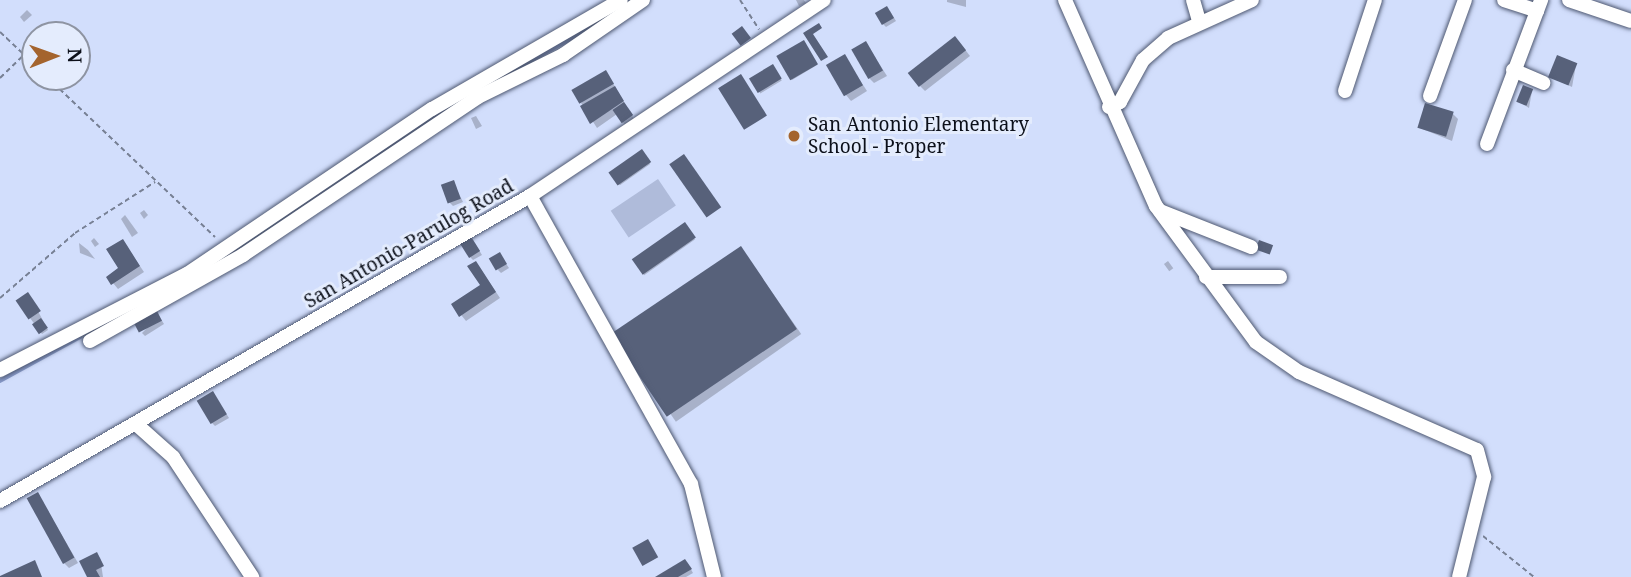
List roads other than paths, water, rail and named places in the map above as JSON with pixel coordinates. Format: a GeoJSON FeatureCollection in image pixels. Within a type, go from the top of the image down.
{"type":"FeatureCollection","features":[{"type":"Feature","properties":{"kind":"street"},"geometry":{"type":"LineString","coordinates":[[0,370],[226,248],[432,109],[621,0]]}},
{"type":"Feature","properties":{"kind":"street"},"geometry":{"type":"LineString","coordinates":[[90,341],[243,255],[478,97],[563,55],[643,0]]}},
{"type":"Feature","properties":{"kind":"street","name":"San Antonio-Parulog Road"},"geometry":{"type":"LineString","coordinates":[[0,501],[530,197],[824,0]]}},
{"type":"Feature","properties":{"kind":"street"},"geometry":{"type":"LineString","coordinates":[[1065,0],[1109,107],[1160,211],[1206,277],[1275,359],[1477,450],[1483,477],[1467,523],[1459,577]]}},
{"type":"Feature","properties":{"kind":"street"},"geometry":{"type":"LineString","coordinates":[[1193,0],[1199,21]]}},
{"type":"Feature","properties":{"kind":"street"},"geometry":{"type":"LineString","coordinates":[[1109,107],[1120,102],[1143,60],[1199,21],[1252,0]]}},
{"type":"Feature","properties":{"kind":"street"},"geometry":{"type":"LineString","coordinates":[[1345,92],[1375,0]]}},
{"type":"Feature","properties":{"kind":"street"},"geometry":{"type":"LineString","coordinates":[[1430,96],[1465,0]]}},
{"type":"Feature","properties":{"kind":"street"},"geometry":{"type":"LineString","coordinates":[[1486,144],[1539,5],[1504,0]]}},
{"type":"Feature","properties":{"kind":"street"},"geometry":{"type":"LineString","coordinates":[[1569,0],[1631,21]]}},
{"type":"Feature","properties":{"kind":"street"},"geometry":{"type":"LineString","coordinates":[[1513,70],[1543,83]]}},
{"type":"Feature","properties":{"kind":"street"},"geometry":{"type":"LineString","coordinates":[[530,197],[691,484],[714,577]]}},
{"type":"Feature","properties":{"kind":"street"},"geometry":{"type":"LineString","coordinates":[[1160,211],[1251,247]]}},
{"type":"Feature","properties":{"kind":"street"},"geometry":{"type":"LineString","coordinates":[[1206,277],[1280,276]]}},
{"type":"Feature","properties":{"kind":"street"},"geometry":{"type":"LineString","coordinates":[[136,424],[173,457],[252,577]]}},
{"type":"Feature","properties":{"kind":"waterway"},"geometry":{"type":"LineString","coordinates":[[515,69],[589,29]]}},
{"type":"Feature","properties":{"kind":"waterway"},"geometry":{"type":"LineString","coordinates":[[419,127],[431,118]]}},
{"type":"Feature","properties":{"kind":"waterway"},"geometry":{"type":"LineString","coordinates":[[350,173],[403,137]]}},
{"type":"Feature","properties":{"kind":"waterway"},"geometry":{"type":"LineString","coordinates":[[0,381],[80,337]]}},
{"type":"Feature","properties":{"kind":"place","name":"San Antonio Elementary School - Proper"},"geometry":{"type":"Point","coordinates":[794,136]}}]}
